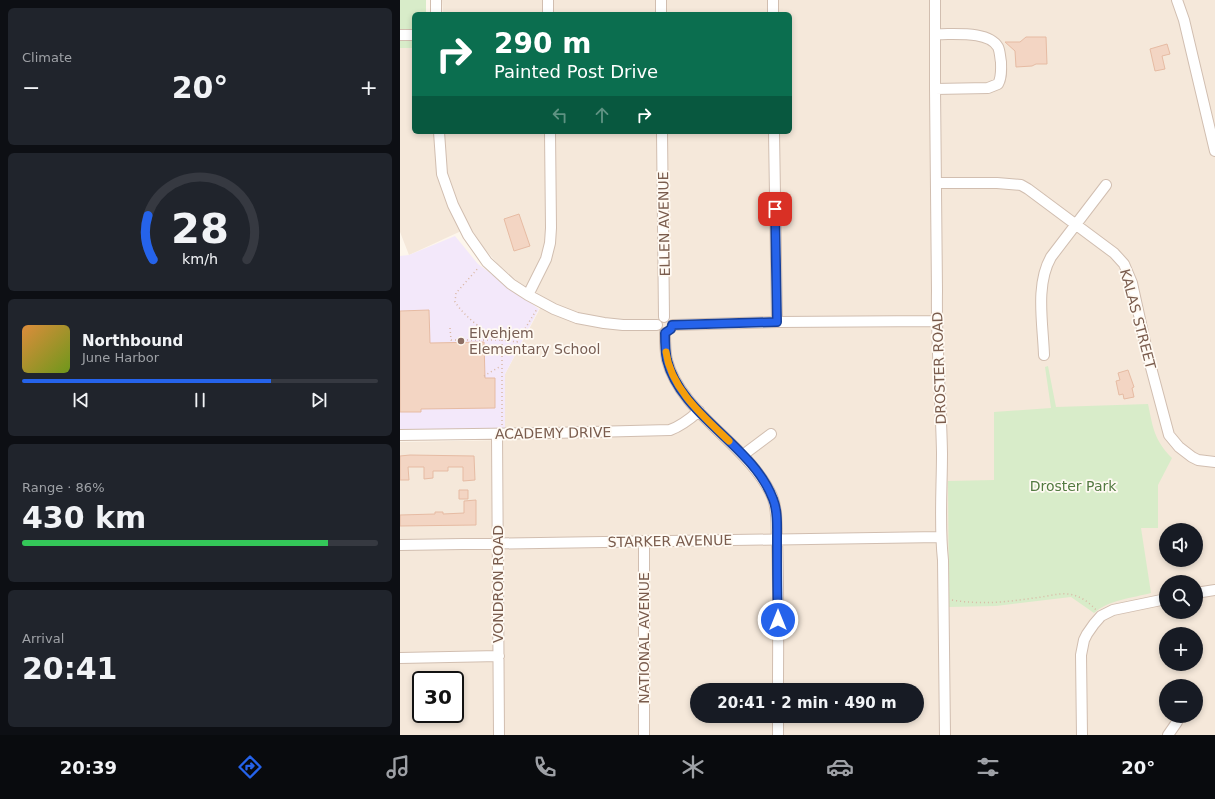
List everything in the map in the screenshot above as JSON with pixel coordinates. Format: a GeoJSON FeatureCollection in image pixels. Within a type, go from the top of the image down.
{"type":"FeatureCollection","features":[{"type":"Feature","properties":{"kind":"street"},"geometry":{"type":"LineString","coordinates":[[436,0],[436,12]]}},
{"type":"Feature","properties":{"kind":"street"},"geometry":{"type":"LineString","coordinates":[[548,0],[548,12]]}},
{"type":"Feature","properties":{"kind":"street"},"geometry":{"type":"LineString","coordinates":[[661,0],[661,12]]}},
{"type":"Feature","properties":{"kind":"street"},"geometry":{"type":"LineString","coordinates":[[773,0],[773,12]]}},
{"type":"Feature","properties":{"kind":"street","name":"DROSTER ROAD"},"geometry":{"type":"LineString","coordinates":[[935,0],[937,321],[942,453],[940,537],[943,560],[944,735]]}},
{"type":"Feature","properties":{"kind":"street"},"geometry":{"type":"LineString","coordinates":[[1177,0],[1184,20],[1215,151]]}},
{"type":"Feature","properties":{"kind":"street"},"geometry":{"type":"LineString","coordinates":[[935,34],[977,35],[992,41],[996,44],[1000,51],[1001,76],[998,84],[988,88],[935,89]]}},
{"type":"Feature","properties":{"kind":"street"},"geometry":{"type":"LineString","coordinates":[[400,36],[412,35]]}},
{"type":"Feature","properties":{"kind":"street"},"geometry":{"type":"LineString","coordinates":[[439,134],[442,174],[453,205],[468,235],[487,262],[511,284],[554,309],[577,318],[623,325],[657,324]]}},
{"type":"Feature","properties":{"kind":"street"},"geometry":{"type":"LineString","coordinates":[[528,295],[546,259],[550,243],[550,134]]}},
{"type":"Feature","properties":{"kind":"street","name":"ELLEN AVENUE"},"geometry":{"type":"LineString","coordinates":[[662,134],[664,317]]}},
{"type":"Feature","properties":{"kind":"street"},"geometry":{"type":"LineString","coordinates":[[774,134],[777,322]]}},
{"type":"Feature","properties":{"kind":"street","name":"KALAS STREET"},"geometry":{"type":"LineString","coordinates":[[936,183],[998,182],[1021,185],[1114,254],[1124,264],[1132,283],[1149,360],[1169,435],[1179,447],[1192,457],[1198,460],[1215,462]]}},
{"type":"Feature","properties":{"kind":"street"},"geometry":{"type":"LineString","coordinates":[[1044,355],[1042,284],[1044,273],[1051,257],[1106,184]]}},
{"type":"Feature","properties":{"kind":"street"},"geometry":{"type":"LineString","coordinates":[[667,317],[671,320],[672,325],[671,329],[665,333],[658,329],[657,324],[660,318],[667,317]]}},
{"type":"Feature","properties":{"kind":"street"},"geometry":{"type":"LineString","coordinates":[[672,325],[777,322],[937,321]]}},
{"type":"Feature","properties":{"kind":"street"},"geometry":{"type":"LineString","coordinates":[[665,333],[667,360],[684,394],[699,411],[744,455],[758,472],[773,498],[776,508],[778,557],[778,683]]}},
{"type":"Feature","properties":{"kind":"street","name":"ACADEMY DRIVE"},"geometry":{"type":"LineString","coordinates":[[400,435],[500,430],[637,432],[670,430],[688,421],[699,411]]}},
{"type":"Feature","properties":{"kind":"street","name":"VONDRON ROAD"},"geometry":{"type":"LineString","coordinates":[[499,735],[498,543],[500,430]]}},
{"type":"Feature","properties":{"kind":"street"},"geometry":{"type":"LineString","coordinates":[[744,455],[771,434]]}},
{"type":"Feature","properties":{"kind":"street","name":"STARKER AVENUE"},"geometry":{"type":"LineString","coordinates":[[400,545],[940,537]]}},
{"type":"Feature","properties":{"kind":"street","name":"NATIONAL AVENUE"},"geometry":{"type":"LineString","coordinates":[[644,541],[644,735]]}},
{"type":"Feature","properties":{"kind":"street"},"geometry":{"type":"LineString","coordinates":[[1203,592],[1215,590]]}},
{"type":"Feature","properties":{"kind":"street"},"geometry":{"type":"LineString","coordinates":[[1082,735],[1082,647],[1087,634],[1101,616],[1113,610],[1159,600]]}},
{"type":"Feature","properties":{"kind":"street"},"geometry":{"type":"LineString","coordinates":[[400,658],[498,656]]}},
{"type":"Feature","properties":{"kind":"street"},"geometry":{"type":"LineString","coordinates":[[778,723],[778,735]]}},
{"type":"Feature","properties":{"kind":"street"},"geometry":{"type":"LineString","coordinates":[[1168,735],[1176,723]]}},
{"type":"Feature","properties":{"kind":"path"},"geometry":{"type":"LineString","coordinates":[[484,269],[480,266],[460,288],[456,293],[455,302],[463,313],[493,336],[502,340]]}},
{"type":"Feature","properties":{"kind":"path"},"geometry":{"type":"LineString","coordinates":[[450,328],[451,340],[502,340],[517,342],[541,302]]}},
{"type":"Feature","properties":{"kind":"path"},"geometry":{"type":"LineString","coordinates":[[500,430],[502,340]]}},
{"type":"Feature","properties":{"kind":"path"},"geometry":{"type":"LineString","coordinates":[[484,376],[502,366]]}},
{"type":"Feature","properties":{"kind":"path"},"geometry":{"type":"LineString","coordinates":[[943,598],[979,603],[999,603],[1068,594],[1080,597],[1092,605],[1101,616]]}},
{"type":"Feature","properties":{"kind":"shaded area"},"geometry":{"type":"Polygon","coordinates":[[[442,0],[1215,0],[1215,735],[400,735],[400,442],[508,440],[508,429],[505,429],[505,374],[545,299],[517,281],[498,264],[483,247],[470,227],[409,255],[400,232],[400,48],[412,48],[412,134],[792,134],[792,12],[443,12],[442,0]]]}},
{"type":"Feature","properties":{"kind":"shaded area","name":"Elvehjem Elementary School"},"geometry":{"type":"Polygon","coordinates":[[[455,236],[478,264],[539,309],[505,374],[505,429],[400,429],[400,256],[409,255],[455,236]]]}},
{"type":"Feature","properties":{"kind":"green space"},"geometry":{"type":"Polygon","coordinates":[[[400,0],[426,0],[426,12],[412,12],[412,48],[400,48],[400,0]]]}},
{"type":"Feature","properties":{"kind":"green space","name":"Droster Park"},"geometry":{"type":"Polygon","coordinates":[[[1048,366],[1056,407],[1148,404],[1155,433],[1161,445],[1172,458],[1158,485],[1158,528],[1141,528],[1151,593],[1114,602],[1094,613],[1071,597],[996,606],[949,607],[948,481],[994,480],[994,412],[1051,408],[1045,367],[1048,366]]]}},
{"type":"Feature","properties":{"kind":"building"},"geometry":{"type":"Polygon","coordinates":[[[1026,37],[1046,37],[1047,64],[1016,67],[1015,51],[1005,42],[1020,42],[1026,37]]]}},
{"type":"Feature","properties":{"kind":"building"},"geometry":{"type":"Polygon","coordinates":[[[1167,44],[1170,54],[1162,56],[1165,69],[1155,71],[1150,49],[1167,44]]]}},
{"type":"Feature","properties":{"kind":"building"},"geometry":{"type":"Polygon","coordinates":[[[519,214],[530,246],[514,251],[504,219],[519,214]]]}},
{"type":"Feature","properties":{"kind":"building"},"geometry":{"type":"Polygon","coordinates":[[[429,310],[430,343],[484,342],[485,378],[495,378],[495,408],[421,409],[421,412],[400,412],[400,311],[429,310]]]}},
{"type":"Feature","properties":{"kind":"building"},"geometry":{"type":"Polygon","coordinates":[[[1128,370],[1134,387],[1132,388],[1134,397],[1124,399],[1123,394],[1119,395],[1116,381],[1120,380],[1118,373],[1128,370]]]}},
{"type":"Feature","properties":{"kind":"building"},"geometry":{"type":"Polygon","coordinates":[[[400,456],[474,456],[475,480],[463,481],[463,467],[448,467],[448,471],[433,471],[433,478],[424,479],[424,467],[408,467],[409,480],[400,480],[400,456]]]}},
{"type":"Feature","properties":{"kind":"building"},"geometry":{"type":"Polygon","coordinates":[[[459,490],[468,490],[468,499],[459,499],[459,490]]]}},
{"type":"Feature","properties":{"kind":"building"},"geometry":{"type":"Polygon","coordinates":[[[476,500],[476,525],[400,526],[400,515],[435,514],[435,512],[443,512],[443,514],[464,513],[464,501],[476,500]]]}},
{"type":"Feature","properties":{"kind":"slow traffic"},"geometry":{"type":"LineString","coordinates":[[666,352],[667,360],[672,372],[684,394],[729,441]]}},
{"type":"Feature","properties":{"kind":"place","name":"Elvehjem Elementary School"},"geometry":{"type":"Point","coordinates":[461,341]}},
{"type":"Feature","properties":{"kind":"route"},"geometry":{"type":"LineString","coordinates":[[775,209],[777,322],[672,325],[671,329],[665,333],[665,342],[667,360],[684,394],[699,411],[744,455],[758,472],[773,498],[776,508],[777,525],[778,620]]}}]}
